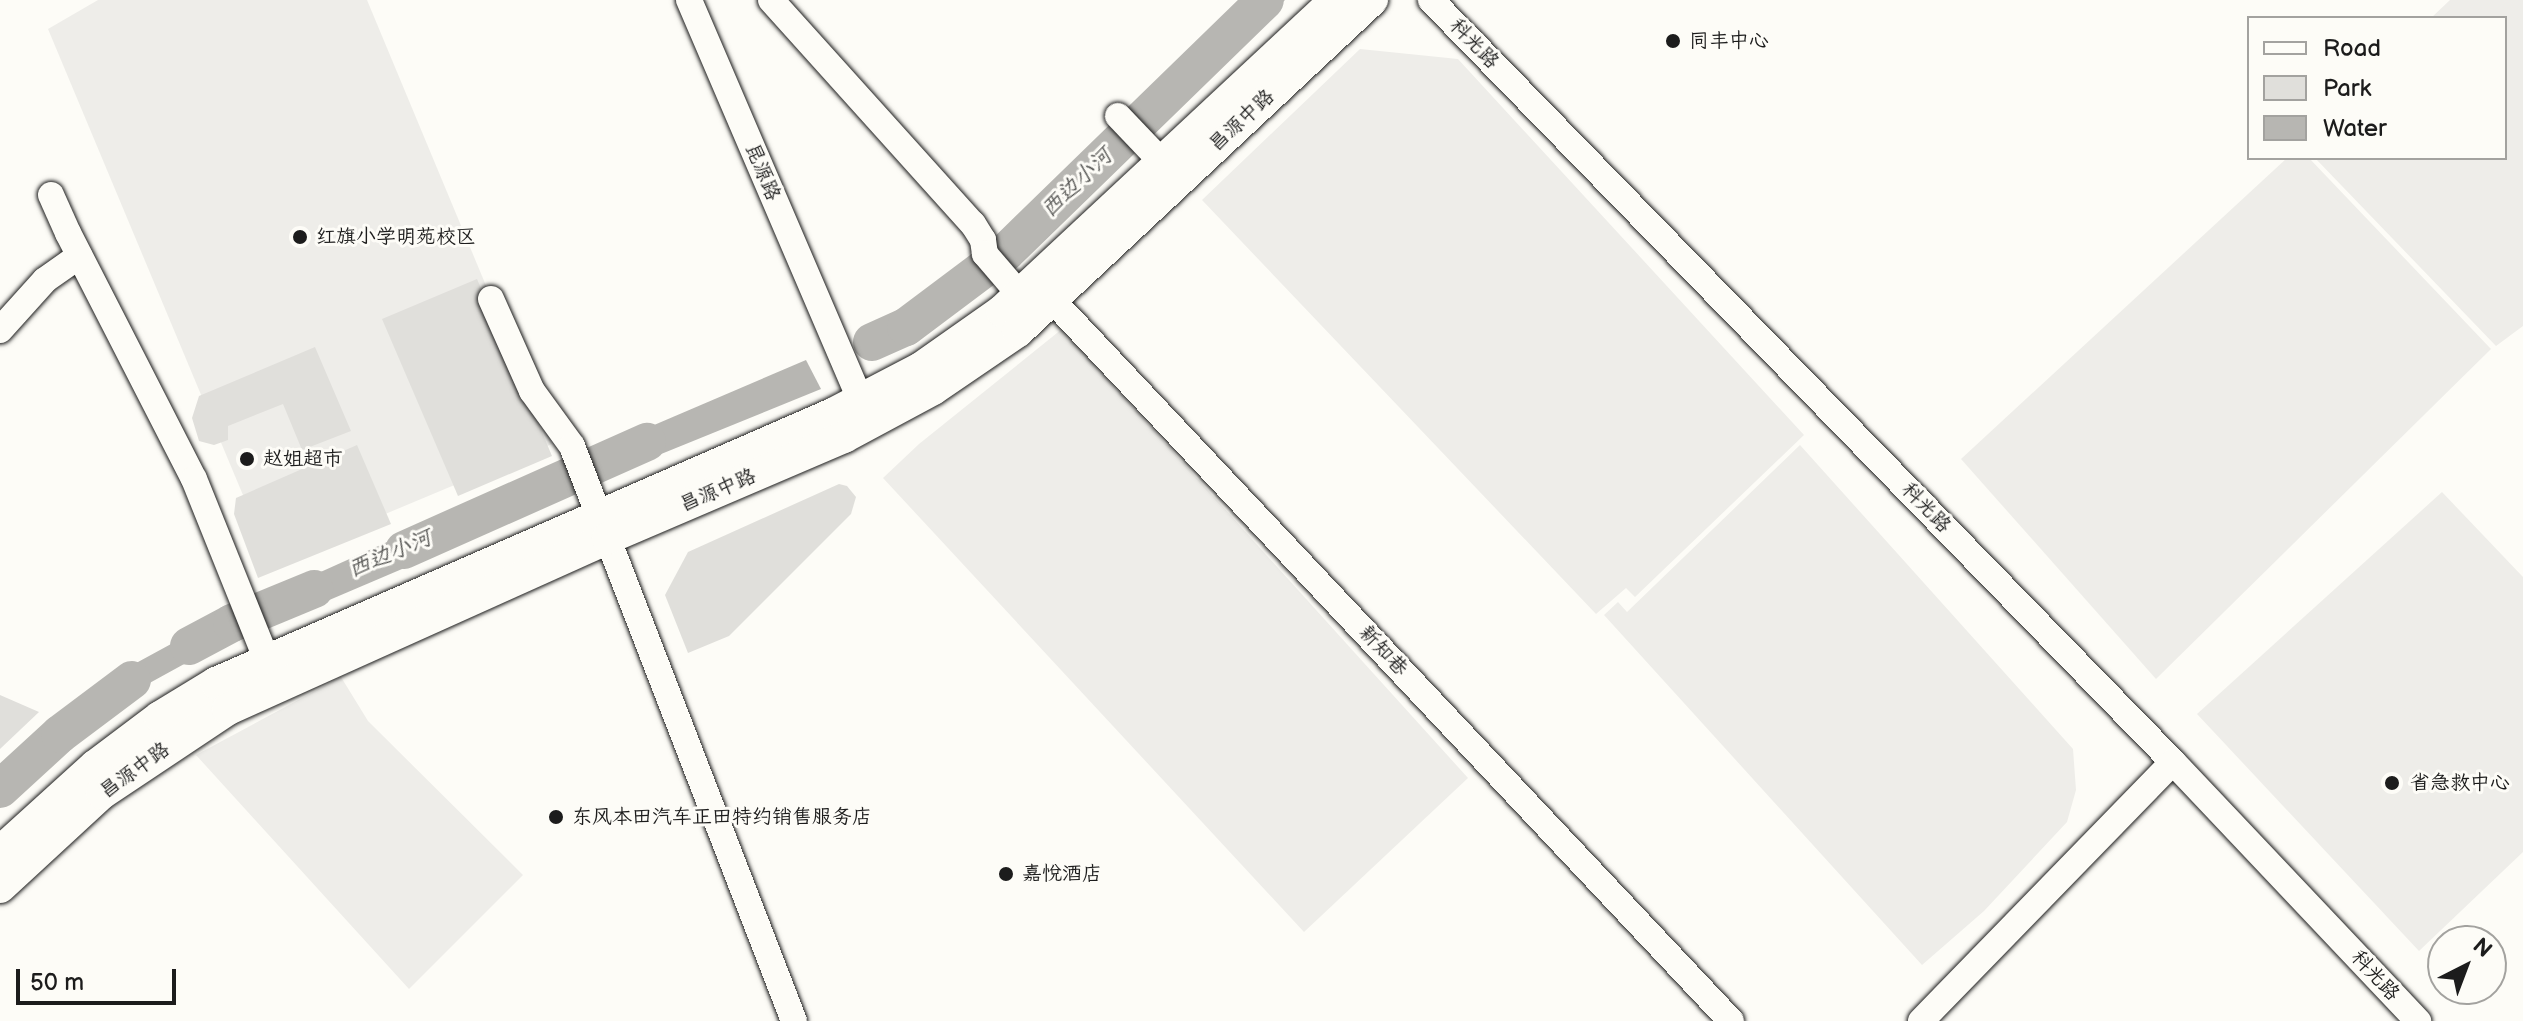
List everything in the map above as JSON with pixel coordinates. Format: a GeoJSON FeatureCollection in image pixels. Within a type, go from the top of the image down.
{"type":"FeatureCollection","features":[{"type":"Feature","properties":{"kind":"main road","name":"昌源中路"},"geometry":{"type":"LineString","coordinates":[[0,852],[95,766],[160,717],[268,664],[862,403],[933,389],[1018,331],[1036,298],[1158,159],[1336,0]]}},
{"type":"Feature","properties":{"kind":"main road","name":"昌源中路"},"geometry":{"type":"LineString","coordinates":[[1036,298],[1372,0]]}},
{"type":"Feature","properties":{"kind":"main road","name":"昌源中路"},"geometry":{"type":"LineString","coordinates":[[0,887],[102,793],[228,709],[268,664]]}},
{"type":"Feature","properties":{"kind":"street","name":"昆源路"},"geometry":{"type":"LineString","coordinates":[[689,0],[862,403]]}},
{"type":"Feature","properties":{"kind":"street","name":"新知巷"},"geometry":{"type":"LineString","coordinates":[[771,0],[973,224],[983,240],[985,254],[1036,298],[1731,1021]]}},
{"type":"Feature","properties":{"kind":"street","name":"科光路"},"geometry":{"type":"LineString","coordinates":[[1431,0],[2173,762],[2418,1021]]}},
{"type":"Feature","properties":{"kind":"street"},"geometry":{"type":"LineString","coordinates":[[1118,116],[1158,159]]}},
{"type":"Feature","properties":{"kind":"street"},"geometry":{"type":"LineString","coordinates":[[51,195],[79,256],[194,479],[268,664]]}},
{"type":"Feature","properties":{"kind":"street"},"geometry":{"type":"LineString","coordinates":[[0,330],[45,280],[79,256]]}},
{"type":"Feature","properties":{"kind":"street"},"geometry":{"type":"LineString","coordinates":[[491,299],[532,391],[572,446],[794,1021]]}},
{"type":"Feature","properties":{"kind":"street"},"geometry":{"type":"LineString","coordinates":[[1921,1021],[2173,762]]}},
{"type":"Feature","properties":{"kind":"shaded area","name":"红旗小学明苑校区"},"geometry":{"type":"Polygon","coordinates":[[[98,0],[367,0],[552,444],[271,562],[48,29],[98,0]]]}},
{"type":"Feature","properties":{"kind":"shaded area"},"geometry":{"type":"Polygon","coordinates":[[[2450,0],[2523,0],[2523,326],[2496,346],[2317,160],[2507,160],[2507,16],[2433,16],[2450,0]]]}},
{"type":"Feature","properties":{"kind":"shaded area"},"geometry":{"type":"Polygon","coordinates":[[[1360,49],[1458,59],[1804,435],[1635,597],[1626,588],[1596,614],[1202,200],[1360,49]]]}},
{"type":"Feature","properties":{"kind":"shaded area"},"geometry":{"type":"Polygon","coordinates":[[[2285,160],[2311,160],[2491,349],[2156,679],[1961,459],[2285,160]]]}},
{"type":"Feature","properties":{"kind":"shaded area"},"geometry":{"type":"Polygon","coordinates":[[[1062,329],[1468,778],[1304,932],[883,478],[919,444],[1062,329]]]}},
{"type":"Feature","properties":{"kind":"shaded area"},"geometry":{"type":"Polygon","coordinates":[[[1800,445],[2073,749],[2076,790],[2067,822],[1984,911],[1922,965],[1604,615],[1618,602],[1627,612],[1800,445]]]}},
{"type":"Feature","properties":{"kind":"shaded area","name":"省急救中心"},"geometry":{"type":"Polygon","coordinates":[[[2442,492],[2523,577],[2523,852],[2446,925],[2427,925],[2427,943],[2419,951],[2197,714],[2442,492]]]}},
{"type":"Feature","properties":{"kind":"shaded area"},"geometry":{"type":"Polygon","coordinates":[[[341,677],[368,721],[523,875],[409,989],[196,755],[341,677]]]}},
{"type":"Feature","properties":{"kind":"green space"},"geometry":{"type":"Polygon","coordinates":[[[477,279],[552,456],[458,496],[382,319],[477,279]]]}},
{"type":"Feature","properties":{"kind":"green space"},"geometry":{"type":"Polygon","coordinates":[[[315,347],[351,431],[302,450],[283,404],[228,426],[228,440],[214,445],[199,441],[192,418],[199,396],[315,347]]]}},
{"type":"Feature","properties":{"kind":"green space"},"geometry":{"type":"Polygon","coordinates":[[[357,445],[391,524],[258,578],[234,514],[236,498],[357,445]]]}},
{"type":"Feature","properties":{"kind":"green space"},"geometry":{"type":"Polygon","coordinates":[[[839,484],[847,486],[856,497],[851,514],[729,636],[688,653],[665,595],[688,552],[839,484]]]}},
{"type":"Feature","properties":{"kind":"green space"},"geometry":{"type":"Polygon","coordinates":[[[0,695],[39,712],[0,749],[0,695]]]}},
{"type":"Feature","properties":{"kind":"water"},"geometry":{"type":"Polygon","coordinates":[[[1246,0],[1285,0],[1182,98],[1161,80],[1246,0]]]}},
{"type":"Feature","properties":{"kind":"water"},"geometry":{"type":"Polygon","coordinates":[[[1104,142],[1121,159],[1013,263],[1001,243],[1104,142]]]}},
{"type":"Feature","properties":{"kind":"water"},"geometry":{"type":"Polygon","coordinates":[[[973,262],[988,284],[914,336],[877,355],[868,335],[902,316],[973,262]]]}},
{"type":"Feature","properties":{"kind":"water"},"geometry":{"type":"Polygon","coordinates":[[[806,360],[821,389],[607,476],[598,449],[806,360]]]}},
{"type":"Feature","properties":{"kind":"water"},"geometry":{"type":"Polygon","coordinates":[[[565,462],[578,492],[480,532],[467,506],[565,462]]]}},
{"type":"Feature","properties":{"kind":"water"},"geometry":{"type":"Polygon","coordinates":[[[445,516],[456,546],[273,624],[265,597],[445,516]]]}},
{"type":"Feature","properties":{"kind":"water"},"geometry":{"type":"Polygon","coordinates":[[[228,613],[237,635],[135,691],[101,719],[82,701],[138,662],[228,613]]]}},
{"type":"Feature","properties":{"kind":"water"},"geometry":{"type":"Polygon","coordinates":[[[50,724],[68,741],[0,805],[0,770],[50,724]]]}},
{"type":"Feature","properties":{"kind":"waterway","name":"西边小河"},"geometry":{"type":"LineString","coordinates":[[872,342],[906,327],[1006,252],[1265,0]]}},
{"type":"Feature","properties":{"kind":"waterway","name":"西边小河"},"geometry":{"type":"LineString","coordinates":[[404,550],[647,442]]}},
{"type":"Feature","properties":{"kind":"waterway","name":"西边小河"},"geometry":{"type":"LineString","coordinates":[[189,646],[232,623],[314,589]]}},
{"type":"Feature","properties":{"kind":"waterway","name":"西边小河"},"geometry":{"type":"LineString","coordinates":[[0,789],[60,734],[132,680]]}},
{"type":"Feature","properties":{"kind":"place","name":"同丰中心"},"geometry":{"type":"Point","coordinates":[1673,41]}},
{"type":"Feature","properties":{"kind":"place","name":"红旗小学明苑校区"},"geometry":{"type":"Point","coordinates":[300,237]}},
{"type":"Feature","properties":{"kind":"place","name":"赵姐超市"},"geometry":{"type":"Point","coordinates":[247,459]}},
{"type":"Feature","properties":{"kind":"place","name":"省急救中心"},"geometry":{"type":"Point","coordinates":[2392,783]}},
{"type":"Feature","properties":{"kind":"place","name":"东风本田汽车正田特约销售服务店"},"geometry":{"type":"Point","coordinates":[556,817]}},
{"type":"Feature","properties":{"kind":"place","name":"嘉悦酒店"},"geometry":{"type":"Point","coordinates":[1006,874]}}]}
